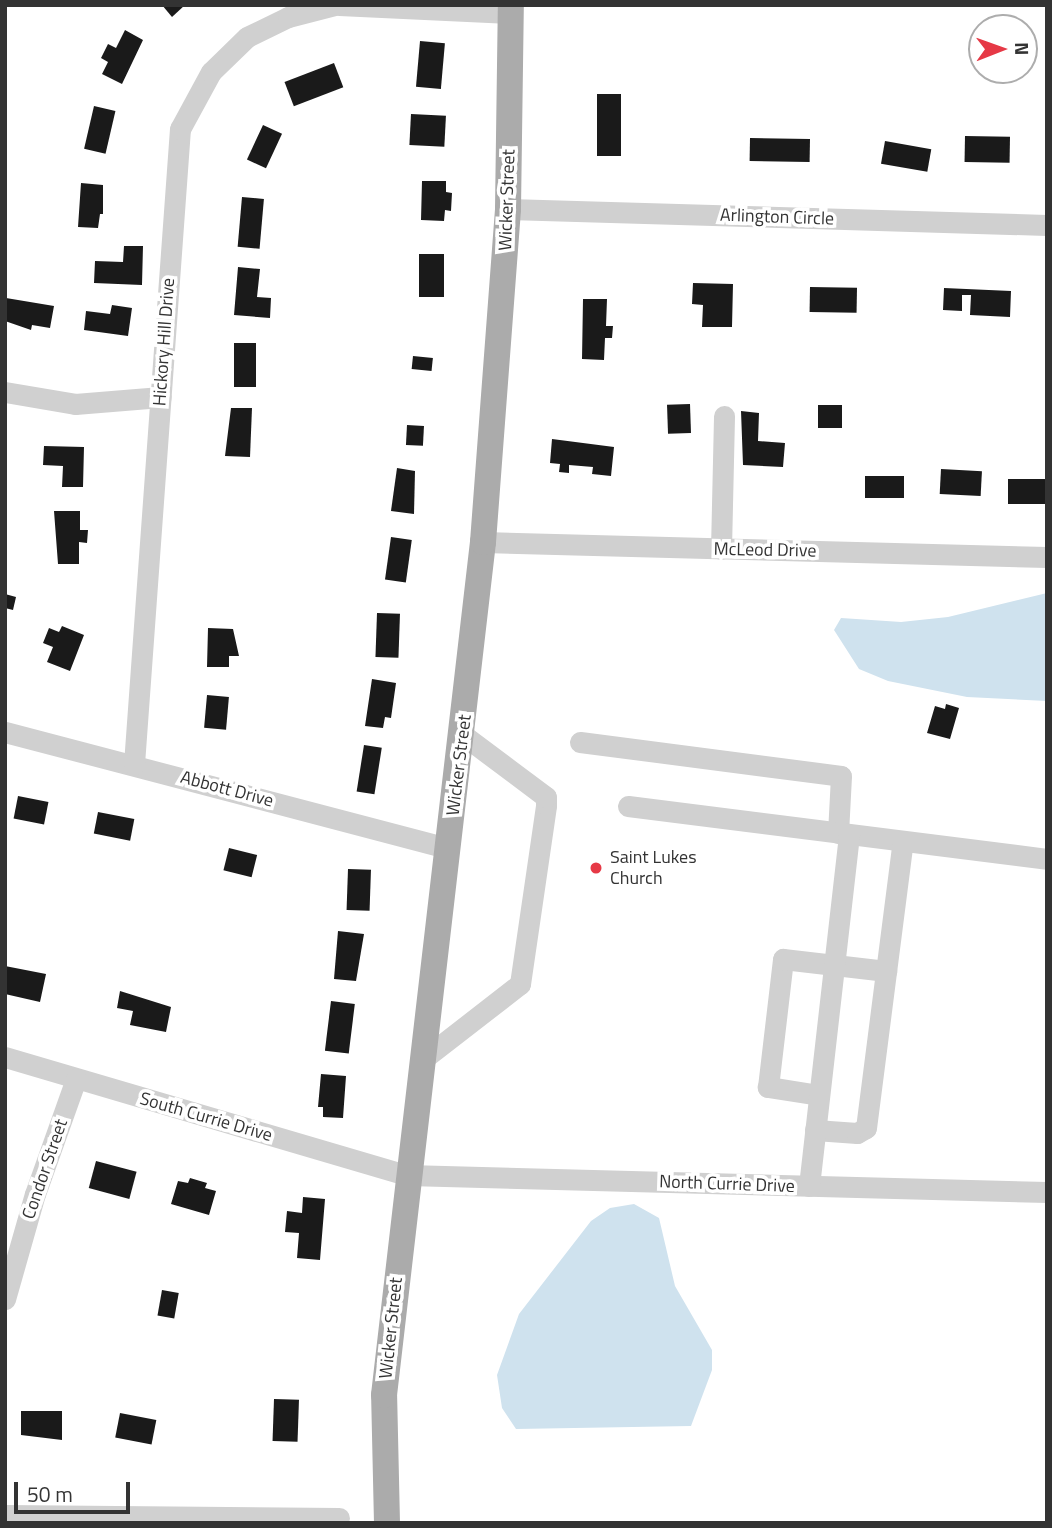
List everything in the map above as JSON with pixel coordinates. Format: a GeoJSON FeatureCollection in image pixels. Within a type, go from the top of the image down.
{"type":"FeatureCollection","features":[{"type":"Feature","properties":{"kind":"main road","name":"Wicker Street"},"geometry":{"type":"LineString","coordinates":[[387,1523],[384,1395],[407,1175],[463,735],[483,542],[508,209],[511,9]]}},
{"type":"Feature","properties":{"kind":"street","name":"Hickory Hill Drive"},"geometry":{"type":"LineString","coordinates":[[134,764],[180,129],[212,72],[247,37],[288,17],[337,5],[511,9]]}},
{"type":"Feature","properties":{"kind":"street","name":"Arlington Circle"},"geometry":{"type":"LineString","coordinates":[[508,209],[1047,225]]}},
{"type":"Feature","properties":{"kind":"street"},"geometry":{"type":"LineString","coordinates":[[5,391],[75,404],[161,397]]}},
{"type":"Feature","properties":{"kind":"street"},"geometry":{"type":"LineString","coordinates":[[721,550],[724,416]]}},
{"type":"Feature","properties":{"kind":"street","name":"McLeod Drive"},"geometry":{"type":"LineString","coordinates":[[483,542],[1047,556]]}},
{"type":"Feature","properties":{"kind":"street","name":"Abbott Drive"},"geometry":{"type":"LineString","coordinates":[[5,732],[448,848]]}},
{"type":"Feature","properties":{"kind":"street"},"geometry":{"type":"LineString","coordinates":[[422,1060],[520,984],[546,805],[546,797],[463,735]]}},
{"type":"Feature","properties":{"kind":"street"},"geometry":{"type":"LineString","coordinates":[[580,742],[841,776],[843,834],[834,964],[808,1186]]}},
{"type":"Feature","properties":{"kind":"street"},"geometry":{"type":"LineString","coordinates":[[628,806],[1047,859]]}},
{"type":"Feature","properties":{"kind":"street"},"geometry":{"type":"LineString","coordinates":[[815,1130],[857,1133],[866,1128],[903,841]]}},
{"type":"Feature","properties":{"kind":"street"},"geometry":{"type":"LineString","coordinates":[[819,1095],[768,1087],[783,959],[886,971]]}},
{"type":"Feature","properties":{"kind":"street","name":"South Currie Drive"},"geometry":{"type":"LineString","coordinates":[[5,1057],[407,1175]]}},
{"type":"Feature","properties":{"kind":"street","name":"Condor Street"},"geometry":{"type":"LineString","coordinates":[[5,1299],[35,1194],[76,1079]]}},
{"type":"Feature","properties":{"kind":"street","name":"North Currie Drive"},"geometry":{"type":"LineString","coordinates":[[407,1175],[1047,1192]]}},
{"type":"Feature","properties":{"kind":"street"},"geometry":{"type":"LineString","coordinates":[[5,1515],[339,1518]]}},
{"type":"Feature","properties":{"kind":"water"},"geometry":{"type":"Polygon","coordinates":[[[1047,593],[1047,701],[967,697],[888,681],[859,669],[834,630],[841,618],[901,622],[948,617],[1047,593]]]}},
{"type":"Feature","properties":{"kind":"water"},"geometry":{"type":"Polygon","coordinates":[[[634,1204],[659,1218],[675,1286],[712,1350],[712,1370],[691,1426],[516,1429],[502,1408],[497,1375],[519,1314],[591,1221],[610,1208],[634,1204]]]}},
{"type":"Feature","properties":{"kind":"building"},"geometry":{"type":"Polygon","coordinates":[[[162,5],[185,5],[172,17],[162,5]]]}},
{"type":"Feature","properties":{"kind":"building"},"geometry":{"type":"Polygon","coordinates":[[[125,30],[143,40],[122,84],[102,74],[108,62],[101,58],[108,44],[116,48],[125,30]]]}},
{"type":"Feature","properties":{"kind":"building"},"geometry":{"type":"Polygon","coordinates":[[[420,41],[445,43],[441,89],[416,87],[420,41]]]}},
{"type":"Feature","properties":{"kind":"building"},"geometry":{"type":"Polygon","coordinates":[[[334,63],[343,87],[294,106],[285,82],[334,63]]]}},
{"type":"Feature","properties":{"kind":"building"},"geometry":{"type":"Polygon","coordinates":[[[597,94],[621,94],[621,156],[597,156],[597,94]]]}},
{"type":"Feature","properties":{"kind":"building"},"geometry":{"type":"Polygon","coordinates":[[[94,106],[115,111],[106,154],[84,149],[94,106]]]}},
{"type":"Feature","properties":{"kind":"building"},"geometry":{"type":"Polygon","coordinates":[[[411,114],[446,116],[444,147],[409,145],[411,114]]]}},
{"type":"Feature","properties":{"kind":"building"},"geometry":{"type":"Polygon","coordinates":[[[263,125],[282,134],[266,168],[247,159],[263,125]]]}},
{"type":"Feature","properties":{"kind":"building"},"geometry":{"type":"Polygon","coordinates":[[[965,136],[1010,137],[1010,163],[965,162],[965,136]]]}},
{"type":"Feature","properties":{"kind":"building"},"geometry":{"type":"Polygon","coordinates":[[[750,138],[810,139],[810,162],[750,161],[750,138]]]}},
{"type":"Feature","properties":{"kind":"building"},"geometry":{"type":"Polygon","coordinates":[[[885,141],[931,149],[927,172],[881,164],[885,141]]]}},
{"type":"Feature","properties":{"kind":"building"},"geometry":{"type":"Polygon","coordinates":[[[422,181],[446,181],[446,192],[452,193],[451,211],[445,210],[444,221],[421,220],[422,181]]]}},
{"type":"Feature","properties":{"kind":"building"},"geometry":{"type":"Polygon","coordinates":[[[81,183],[103,185],[103,214],[100,214],[98,228],[78,227],[81,183]]]}},
{"type":"Feature","properties":{"kind":"building"},"geometry":{"type":"Polygon","coordinates":[[[242,197],[264,199],[260,249],[238,247],[242,197]]]}},
{"type":"Feature","properties":{"kind":"building"},"geometry":{"type":"Polygon","coordinates":[[[124,246],[143,246],[142,285],[94,283],[95,261],[123,262],[124,246]]]}},
{"type":"Feature","properties":{"kind":"building"},"geometry":{"type":"Polygon","coordinates":[[[419,254],[444,254],[444,297],[419,297],[419,254]]]}},
{"type":"Feature","properties":{"kind":"building"},"geometry":{"type":"Polygon","coordinates":[[[238,267],[260,269],[257,297],[271,298],[270,318],[234,315],[238,267]]]}},
{"type":"Feature","properties":{"kind":"building"},"geometry":{"type":"Polygon","coordinates":[[[693,283],[733,284],[732,327],[702,327],[703,305],[692,304],[693,283]]]}},
{"type":"Feature","properties":{"kind":"building"},"geometry":{"type":"Polygon","coordinates":[[[810,287],[857,288],[857,313],[810,312],[810,287]]]}},
{"type":"Feature","properties":{"kind":"building"},"geometry":{"type":"Polygon","coordinates":[[[944,288],[1011,291],[1010,317],[970,315],[971,295],[962,295],[962,311],[943,310],[944,288]]]}},
{"type":"Feature","properties":{"kind":"building"},"geometry":{"type":"Polygon","coordinates":[[[6,298],[54,306],[50,328],[32,325],[31,330],[5,321],[6,298]]]}},
{"type":"Feature","properties":{"kind":"building"},"geometry":{"type":"Polygon","coordinates":[[[583,299],[607,299],[606,326],[613,326],[612,338],[605,338],[604,360],[582,359],[583,299]]]}},
{"type":"Feature","properties":{"kind":"building"},"geometry":{"type":"Polygon","coordinates":[[[112,305],[132,308],[128,336],[84,330],[86,311],[110,314],[112,305]]]}},
{"type":"Feature","properties":{"kind":"building"},"geometry":{"type":"Polygon","coordinates":[[[234,343],[256,343],[256,387],[234,387],[234,343]]]}},
{"type":"Feature","properties":{"kind":"building"},"geometry":{"type":"Polygon","coordinates":[[[413,356],[433,358],[432,371],[412,369],[413,356]]]}},
{"type":"Feature","properties":{"kind":"building"},"geometry":{"type":"Polygon","coordinates":[[[690,404],[691,433],[668,434],[667,405],[690,404]]]}},
{"type":"Feature","properties":{"kind":"building"},"geometry":{"type":"Polygon","coordinates":[[[818,405],[842,405],[842,428],[818,428],[818,405]]]}},
{"type":"Feature","properties":{"kind":"building"},"geometry":{"type":"Polygon","coordinates":[[[231,408],[252,408],[250,457],[225,456],[231,408]]]}},
{"type":"Feature","properties":{"kind":"building"},"geometry":{"type":"Polygon","coordinates":[[[741,411],[759,413],[758,441],[785,443],[783,467],[743,465],[741,411]]]}},
{"type":"Feature","properties":{"kind":"building"},"geometry":{"type":"Polygon","coordinates":[[[407,425],[424,426],[423,446],[406,445],[407,425]]]}},
{"type":"Feature","properties":{"kind":"building"},"geometry":{"type":"Polygon","coordinates":[[[552,439],[614,447],[611,476],[592,474],[593,467],[569,465],[569,473],[559,472],[560,464],[550,463],[552,439]]]}},
{"type":"Feature","properties":{"kind":"building"},"geometry":{"type":"Polygon","coordinates":[[[44,446],[84,447],[83,487],[62,487],[63,466],[43,465],[44,446]]]}},
{"type":"Feature","properties":{"kind":"building"},"geometry":{"type":"Polygon","coordinates":[[[397,468],[415,471],[414,514],[391,511],[397,468]]]}},
{"type":"Feature","properties":{"kind":"building"},"geometry":{"type":"Polygon","coordinates":[[[941,469],[982,471],[981,496],[940,494],[941,469]]]}},
{"type":"Feature","properties":{"kind":"building"},"geometry":{"type":"Polygon","coordinates":[[[865,476],[904,476],[904,498],[865,498],[865,476]]]}},
{"type":"Feature","properties":{"kind":"building"},"geometry":{"type":"Polygon","coordinates":[[[1008,479],[1047,479],[1047,504],[1008,504],[1008,479]]]}},
{"type":"Feature","properties":{"kind":"building"},"geometry":{"type":"Polygon","coordinates":[[[54,511],[80,511],[80,530],[88,530],[87,543],[79,542],[79,564],[58,564],[54,511]]]}},
{"type":"Feature","properties":{"kind":"building"},"geometry":{"type":"Polygon","coordinates":[[[391,537],[412,540],[406,583],[385,580],[391,537]]]}},
{"type":"Feature","properties":{"kind":"building"},"geometry":{"type":"Polygon","coordinates":[[[5,594],[16,597],[13,610],[5,608],[5,594]]]}},
{"type":"Feature","properties":{"kind":"building"},"geometry":{"type":"Polygon","coordinates":[[[377,613],[400,614],[398,658],[375,657],[377,613]]]}},
{"type":"Feature","properties":{"kind":"building"},"geometry":{"type":"Polygon","coordinates":[[[62,626],[84,635],[70,671],[47,662],[53,647],[43,643],[49,628],[59,632],[62,626]]]}},
{"type":"Feature","properties":{"kind":"building"},"geometry":{"type":"Polygon","coordinates":[[[208,628],[233,629],[239,656],[229,656],[229,667],[207,667],[208,628]]]}},
{"type":"Feature","properties":{"kind":"building"},"geometry":{"type":"Polygon","coordinates":[[[372,679],[396,683],[391,718],[385,717],[383,728],[365,726],[372,679]]]}},
{"type":"Feature","properties":{"kind":"building"},"geometry":{"type":"Polygon","coordinates":[[[207,695],[229,697],[226,730],[204,728],[207,695]]]}},
{"type":"Feature","properties":{"kind":"building"},"geometry":{"type":"Polygon","coordinates":[[[946,704],[959,708],[950,739],[927,733],[935,706],[945,709],[946,704]]]}},
{"type":"Feature","properties":{"kind":"building"},"geometry":{"type":"Polygon","coordinates":[[[364,745],[382,748],[374,794],[357,791],[364,745]]]}},
{"type":"Feature","properties":{"kind":"building"},"geometry":{"type":"Polygon","coordinates":[[[18,796],[48,802],[44,824],[14,819],[18,796]]]}},
{"type":"Feature","properties":{"kind":"building"},"geometry":{"type":"Polygon","coordinates":[[[98,812],[134,819],[130,841],[94,834],[98,812]]]}},
{"type":"Feature","properties":{"kind":"building"},"geometry":{"type":"Polygon","coordinates":[[[229,848],[257,855],[252,877],[223,870],[229,848]]]}},
{"type":"Feature","properties":{"kind":"building"},"geometry":{"type":"Polygon","coordinates":[[[348,869],[371,870],[370,911],[347,910],[348,869]]]}},
{"type":"Feature","properties":{"kind":"building"},"geometry":{"type":"Polygon","coordinates":[[[338,931],[364,934],[356,981],[334,979],[338,931]]]}},
{"type":"Feature","properties":{"kind":"building"},"geometry":{"type":"Polygon","coordinates":[[[5,966],[46,974],[40,1002],[5,994],[5,966]]]}},
{"type":"Feature","properties":{"kind":"building"},"geometry":{"type":"Polygon","coordinates":[[[120,991],[171,1007],[166,1032],[130,1025],[133,1011],[117,1008],[120,991]]]}},
{"type":"Feature","properties":{"kind":"building"},"geometry":{"type":"Polygon","coordinates":[[[331,1001],[355,1004],[349,1054],[325,1051],[331,1001]]]}},
{"type":"Feature","properties":{"kind":"building"},"geometry":{"type":"Polygon","coordinates":[[[321,1074],[346,1076],[343,1118],[323,1117],[323,1107],[318,1107],[321,1074]]]}},
{"type":"Feature","properties":{"kind":"building"},"geometry":{"type":"Polygon","coordinates":[[[96,1161],[137,1172],[129,1199],[89,1188],[96,1161]]]}},
{"type":"Feature","properties":{"kind":"building"},"geometry":{"type":"Polygon","coordinates":[[[190,1178],[207,1183],[205,1188],[216,1191],[209,1215],[171,1204],[178,1181],[188,1183],[190,1178]]]}},
{"type":"Feature","properties":{"kind":"building"},"geometry":{"type":"Polygon","coordinates":[[[303,1197],[325,1199],[320,1260],[297,1258],[299,1233],[285,1232],[287,1211],[302,1213],[303,1197]]]}},
{"type":"Feature","properties":{"kind":"building"},"geometry":{"type":"Polygon","coordinates":[[[162,1290],[179,1293],[174,1319],[157,1316],[162,1290]]]}},
{"type":"Feature","properties":{"kind":"building"},"geometry":{"type":"Polygon","coordinates":[[[274,1399],[299,1400],[298,1442],[273,1441],[274,1399]]]}},
{"type":"Feature","properties":{"kind":"building"},"geometry":{"type":"Polygon","coordinates":[[[21,1411],[62,1411],[62,1440],[21,1435],[21,1411]]]}},
{"type":"Feature","properties":{"kind":"building"},"geometry":{"type":"Polygon","coordinates":[[[120,1413],[156,1420],[152,1445],[115,1438],[120,1413]]]}},
{"type":"Feature","properties":{"kind":"place","name":"Saint Lukes Church"},"geometry":{"type":"Point","coordinates":[596,868]}}]}
